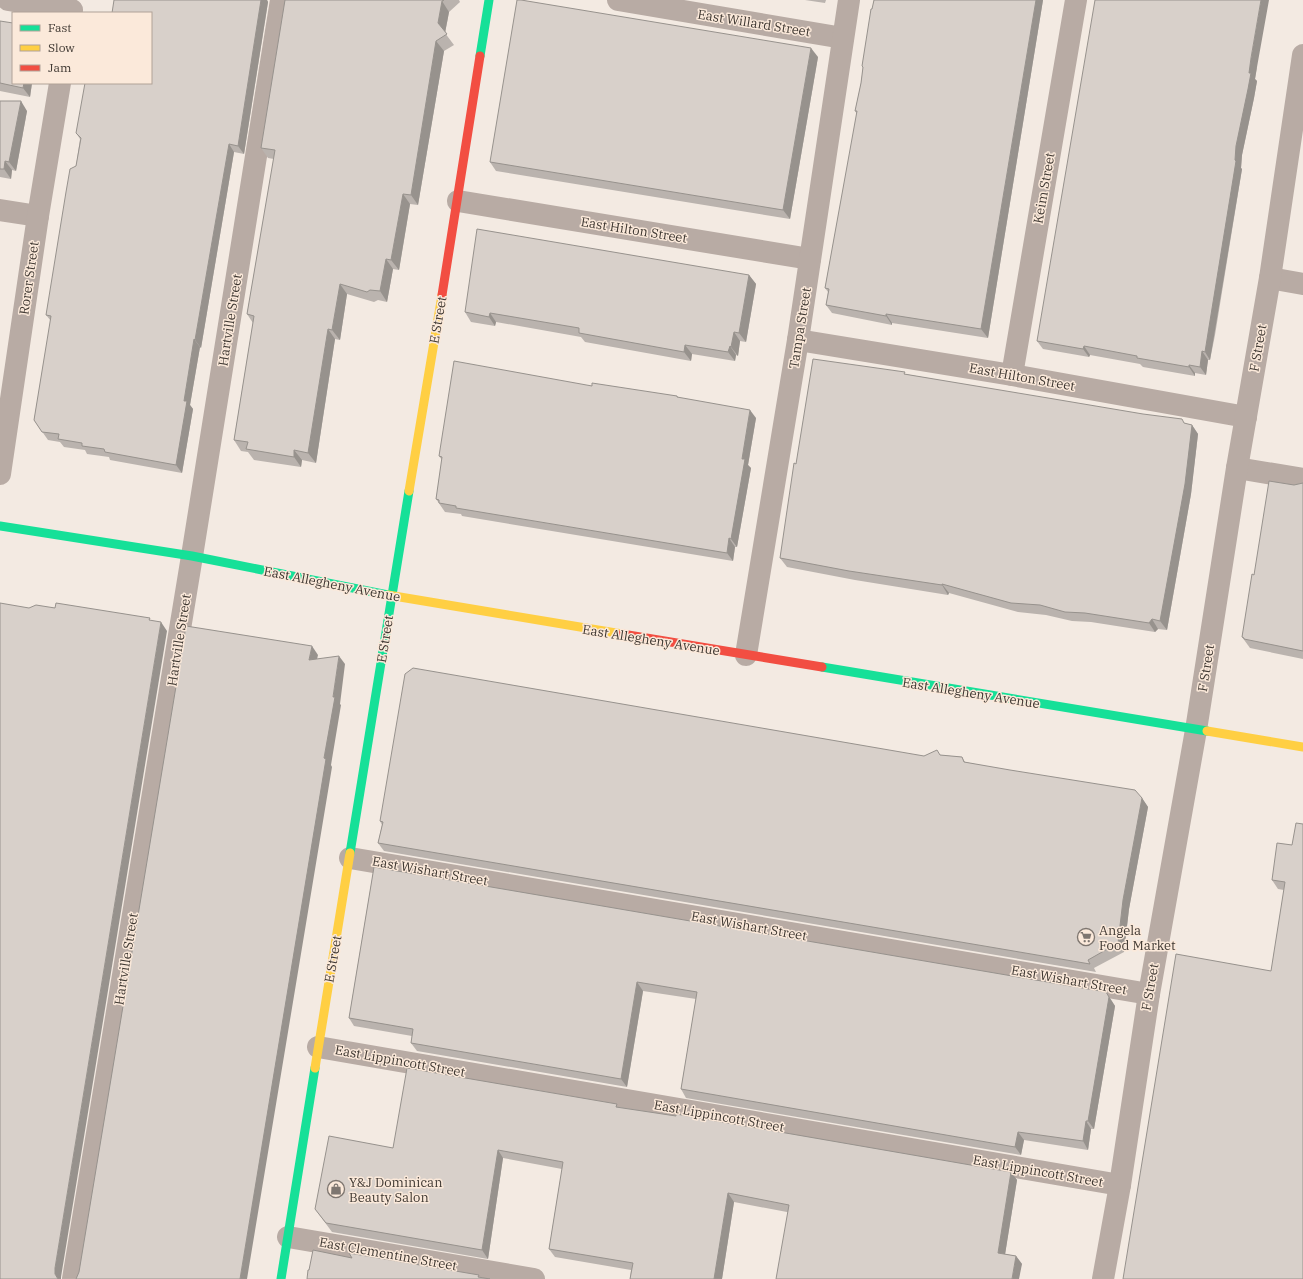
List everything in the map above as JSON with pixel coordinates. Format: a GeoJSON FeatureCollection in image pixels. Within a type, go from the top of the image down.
{"type":"FeatureCollection","features":[{"type":"Feature","properties":{"kind":"main road","name":"E Street"},"geometry":{"type":"LineString","coordinates":[[281,1279],[458,201],[489,0]]}},
{"type":"Feature","properties":{"kind":"main road","name":"East Allegheny Avenue"},"geometry":{"type":"LineString","coordinates":[[0,526],[192,556],[392,596],[1303,748]]}},
{"type":"Feature","properties":{"kind":"street"},"geometry":{"type":"LineString","coordinates":[[8,0],[72,8]]}},
{"type":"Feature","properties":{"kind":"street","name":"Hartville Street"},"geometry":{"type":"LineString","coordinates":[[74,1279],[281,0]]}},
{"type":"Feature","properties":{"kind":"street","name":"East Willard Street"},"geometry":{"type":"LineString","coordinates":[[618,0],[843,38]]}},
{"type":"Feature","properties":{"kind":"street","name":"Tampa Street"},"geometry":{"type":"LineString","coordinates":[[746,656],[798,340],[849,0]]}},
{"type":"Feature","properties":{"kind":"street","name":"Keim Street"},"geometry":{"type":"LineString","coordinates":[[1012,375],[1076,0]]}},
{"type":"Feature","properties":{"kind":"street","name":"F Street"},"geometry":{"type":"LineString","coordinates":[[1104,1279],[1149,994],[1196,730],[1237,468],[1270,278],[1301,87],[1303,56]]}},
{"type":"Feature","properties":{"kind":"street","name":"Rorer Street"},"geometry":{"type":"LineString","coordinates":[[0,474],[38,216],[60,84]]}},
{"type":"Feature","properties":{"kind":"street","name":"East Hilton Street"},"geometry":{"type":"LineString","coordinates":[[458,201],[810,259]]}},
{"type":"Feature","properties":{"kind":"street"},"geometry":{"type":"LineString","coordinates":[[0,210],[38,216]]}},
{"type":"Feature","properties":{"kind":"street"},"geometry":{"type":"LineString","coordinates":[[1270,278],[1303,284]]}},
{"type":"Feature","properties":{"kind":"street","name":"East Hilton Street"},"geometry":{"type":"LineString","coordinates":[[798,340],[1012,375],[1246,417]]}},
{"type":"Feature","properties":{"kind":"street"},"geometry":{"type":"LineString","coordinates":[[1237,468],[1303,479]]}},
{"type":"Feature","properties":{"kind":"street","name":"East Wishart Street"},"geometry":{"type":"LineString","coordinates":[[350,858],[1149,994]]}},
{"type":"Feature","properties":{"kind":"street","name":"East Lippincott Street"},"geometry":{"type":"LineString","coordinates":[[318,1047],[1120,1185]]}},
{"type":"Feature","properties":{"kind":"street","name":"East Clementine Street"},"geometry":{"type":"LineString","coordinates":[[288,1237],[534,1279]]}},
{"type":"Feature","properties":{"kind":"building"},"geometry":{"type":"Polygon","coordinates":[[[114,0],[261,0],[238,146],[229,144],[195,340],[194,339],[184,401],[187,401],[176,465],[105,452],[104,449],[82,446],[82,443],[58,439],[59,434],[42,432],[34,420],[51,316],[46,315],[66,192],[70,169],[76,166],[81,138],[76,133],[85,84],[152,84],[152,12],[112,12],[114,0]]]}},
{"type":"Feature","properties":{"kind":"building"},"geometry":{"type":"Polygon","coordinates":[[[285,0],[444,0],[442,1],[438,23],[447,34],[436,41],[411,195],[403,194],[391,260],[386,259],[380,291],[370,290],[367,292],[340,284],[332,330],[328,329],[308,453],[294,450],[294,457],[246,449],[248,442],[234,440],[254,316],[247,314],[275,150],[261,148],[285,0]]]}},
{"type":"Feature","properties":{"kind":"building"},"geometry":{"type":"Polygon","coordinates":[[[517,0],[811,48],[783,210],[490,162],[517,0]]]}},
{"type":"Feature","properties":{"kind":"building"},"geometry":{"type":"Polygon","coordinates":[[[874,0],[1036,0],[981,329],[886,314],[886,316],[826,305],[829,289],[825,288],[857,111],[855,111],[861,83],[862,66],[871,9],[874,0]]]}},
{"type":"Feature","properties":{"kind":"building"},"geometry":{"type":"Polygon","coordinates":[[[1095,0],[1261,0],[1251,58],[1249,73],[1251,73],[1236,146],[1236,161],[1205,352],[1202,351],[1200,367],[1189,365],[1189,367],[1137,358],[1137,356],[1084,346],[1083,349],[1037,341],[1095,0]]]}},
{"type":"Feature","properties":{"kind":"building"},"geometry":{"type":"Polygon","coordinates":[[[0,21],[12,23],[12,84],[24,84],[23,88],[0,83],[0,21]]]}},
{"type":"Feature","properties":{"kind":"building"},"geometry":{"type":"Polygon","coordinates":[[[0,101],[21,101],[9,162],[5,161],[4,169],[0,169],[0,101]]]}},
{"type":"Feature","properties":{"kind":"building"},"geometry":{"type":"Polygon","coordinates":[[[477,229],[749,275],[739,333],[734,332],[731,347],[730,346],[728,352],[685,345],[684,352],[579,333],[579,328],[490,313],[489,317],[465,312],[477,229]]]}},
{"type":"Feature","properties":{"kind":"building"},"geometry":{"type":"Polygon","coordinates":[[[813,359],[905,372],[904,374],[1143,414],[1182,419],[1184,423],[1192,425],[1185,484],[1160,621],[1152,619],[1149,623],[1085,613],[1065,612],[1040,605],[1011,603],[942,584],[849,571],[780,558],[794,463],[796,464],[813,359]]]}},
{"type":"Feature","properties":{"kind":"building"},"geometry":{"type":"Polygon","coordinates":[[[454,361],[592,386],[592,383],[677,396],[750,410],[742,459],[745,459],[731,539],[729,538],[727,553],[456,508],[456,506],[439,503],[439,500],[436,499],[442,457],[439,456],[454,361]]]}},
{"type":"Feature","properties":{"kind":"building"},"geometry":{"type":"Polygon","coordinates":[[[1269,481],[1294,485],[1303,483],[1303,651],[1244,639],[1242,637],[1252,574],[1254,575],[1269,481]]]}},
{"type":"Feature","properties":{"kind":"building"},"geometry":{"type":"Polygon","coordinates":[[[0,603],[29,608],[36,605],[55,608],[56,603],[150,618],[149,620],[161,622],[55,1268],[55,1274],[58,1279],[0,1279],[0,603]]]}},
{"type":"Feature","properties":{"kind":"building"},"geometry":{"type":"Polygon","coordinates":[[[186,626],[312,646],[309,660],[339,656],[333,697],[335,697],[324,758],[326,759],[240,1279],[76,1279],[79,1272],[186,626]]]}},
{"type":"Feature","properties":{"kind":"building"},"geometry":{"type":"Polygon","coordinates":[[[413,668],[924,756],[937,750],[940,755],[962,757],[964,762],[1135,790],[1142,798],[1123,900],[1118,943],[1088,960],[1090,964],[378,843],[383,822],[380,821],[405,674],[413,668]]]}},
{"type":"Feature","properties":{"kind":"building"},"geometry":{"type":"Polygon","coordinates":[[[1296,823],[1303,824],[1303,1279],[1123,1279],[1176,954],[1271,971],[1285,882],[1272,880],[1277,843],[1292,845],[1296,823]]]}},
{"type":"Feature","properties":{"kind":"building"},"geometry":{"type":"Polygon","coordinates":[[[374,867],[1106,992],[1109,997],[1088,1121],[1086,1121],[1083,1141],[1018,1132],[1015,1147],[681,1089],[697,992],[637,982],[621,1079],[411,1043],[413,1029],[349,1018],[374,867]]]}},
{"type":"Feature","properties":{"kind":"building"},"geometry":{"type":"Polygon","coordinates":[[[407,1068],[617,1104],[616,1107],[676,1116],[676,1114],[1011,1172],[998,1253],[1016,1256],[1012,1279],[776,1279],[789,1205],[728,1193],[714,1279],[630,1279],[633,1263],[549,1249],[563,1162],[498,1150],[482,1250],[326,1223],[315,1209],[329,1136],[393,1148],[407,1068]]]}},
{"type":"Feature","properties":{"kind":"building"},"geometry":{"type":"Polygon","coordinates":[[[313,1250],[352,1258],[349,1253],[479,1275],[478,1277],[490,1279],[307,1279],[313,1250]]]}},
{"type":"Feature","properties":{"kind":"traffic: fast"},"geometry":{"type":"LineString","coordinates":[[480,56],[489,0]]}},
{"type":"Feature","properties":{"kind":"traffic: fast"},"geometry":{"type":"LineString","coordinates":[[350,853],[409,491]]}},
{"type":"Feature","properties":{"kind":"traffic: fast"},"geometry":{"type":"LineString","coordinates":[[0,526],[192,556],[388,595]]}},
{"type":"Feature","properties":{"kind":"traffic: fast"},"geometry":{"type":"LineString","coordinates":[[822,667],[1207,731]]}},
{"type":"Feature","properties":{"kind":"traffic: fast"},"geometry":{"type":"LineString","coordinates":[[281,1279],[315,1068]]}},
{"type":"Feature","properties":{"kind":"traffic: slow"},"geometry":{"type":"LineString","coordinates":[[409,491],[442,295]]}},
{"type":"Feature","properties":{"kind":"traffic: slow"},"geometry":{"type":"LineString","coordinates":[[388,595],[622,634]]}},
{"type":"Feature","properties":{"kind":"traffic: slow"},"geometry":{"type":"LineString","coordinates":[[1207,731],[1303,747]]}},
{"type":"Feature","properties":{"kind":"traffic: slow"},"geometry":{"type":"LineString","coordinates":[[315,1068],[350,853]]}},
{"type":"Feature","properties":{"kind":"traffic: jam"},"geometry":{"type":"LineString","coordinates":[[442,295],[480,56]]}},
{"type":"Feature","properties":{"kind":"traffic: jam"},"geometry":{"type":"LineString","coordinates":[[622,634],[822,667]]}},
{"type":"Feature","properties":{"kind":"place","name":"Angela Food Market"},"geometry":{"type":"Point","coordinates":[1086,937]}},
{"type":"Feature","properties":{"kind":"place","name":"Y&J Dominican Beauty Salon"},"geometry":{"type":"Point","coordinates":[336,1189]}}]}
